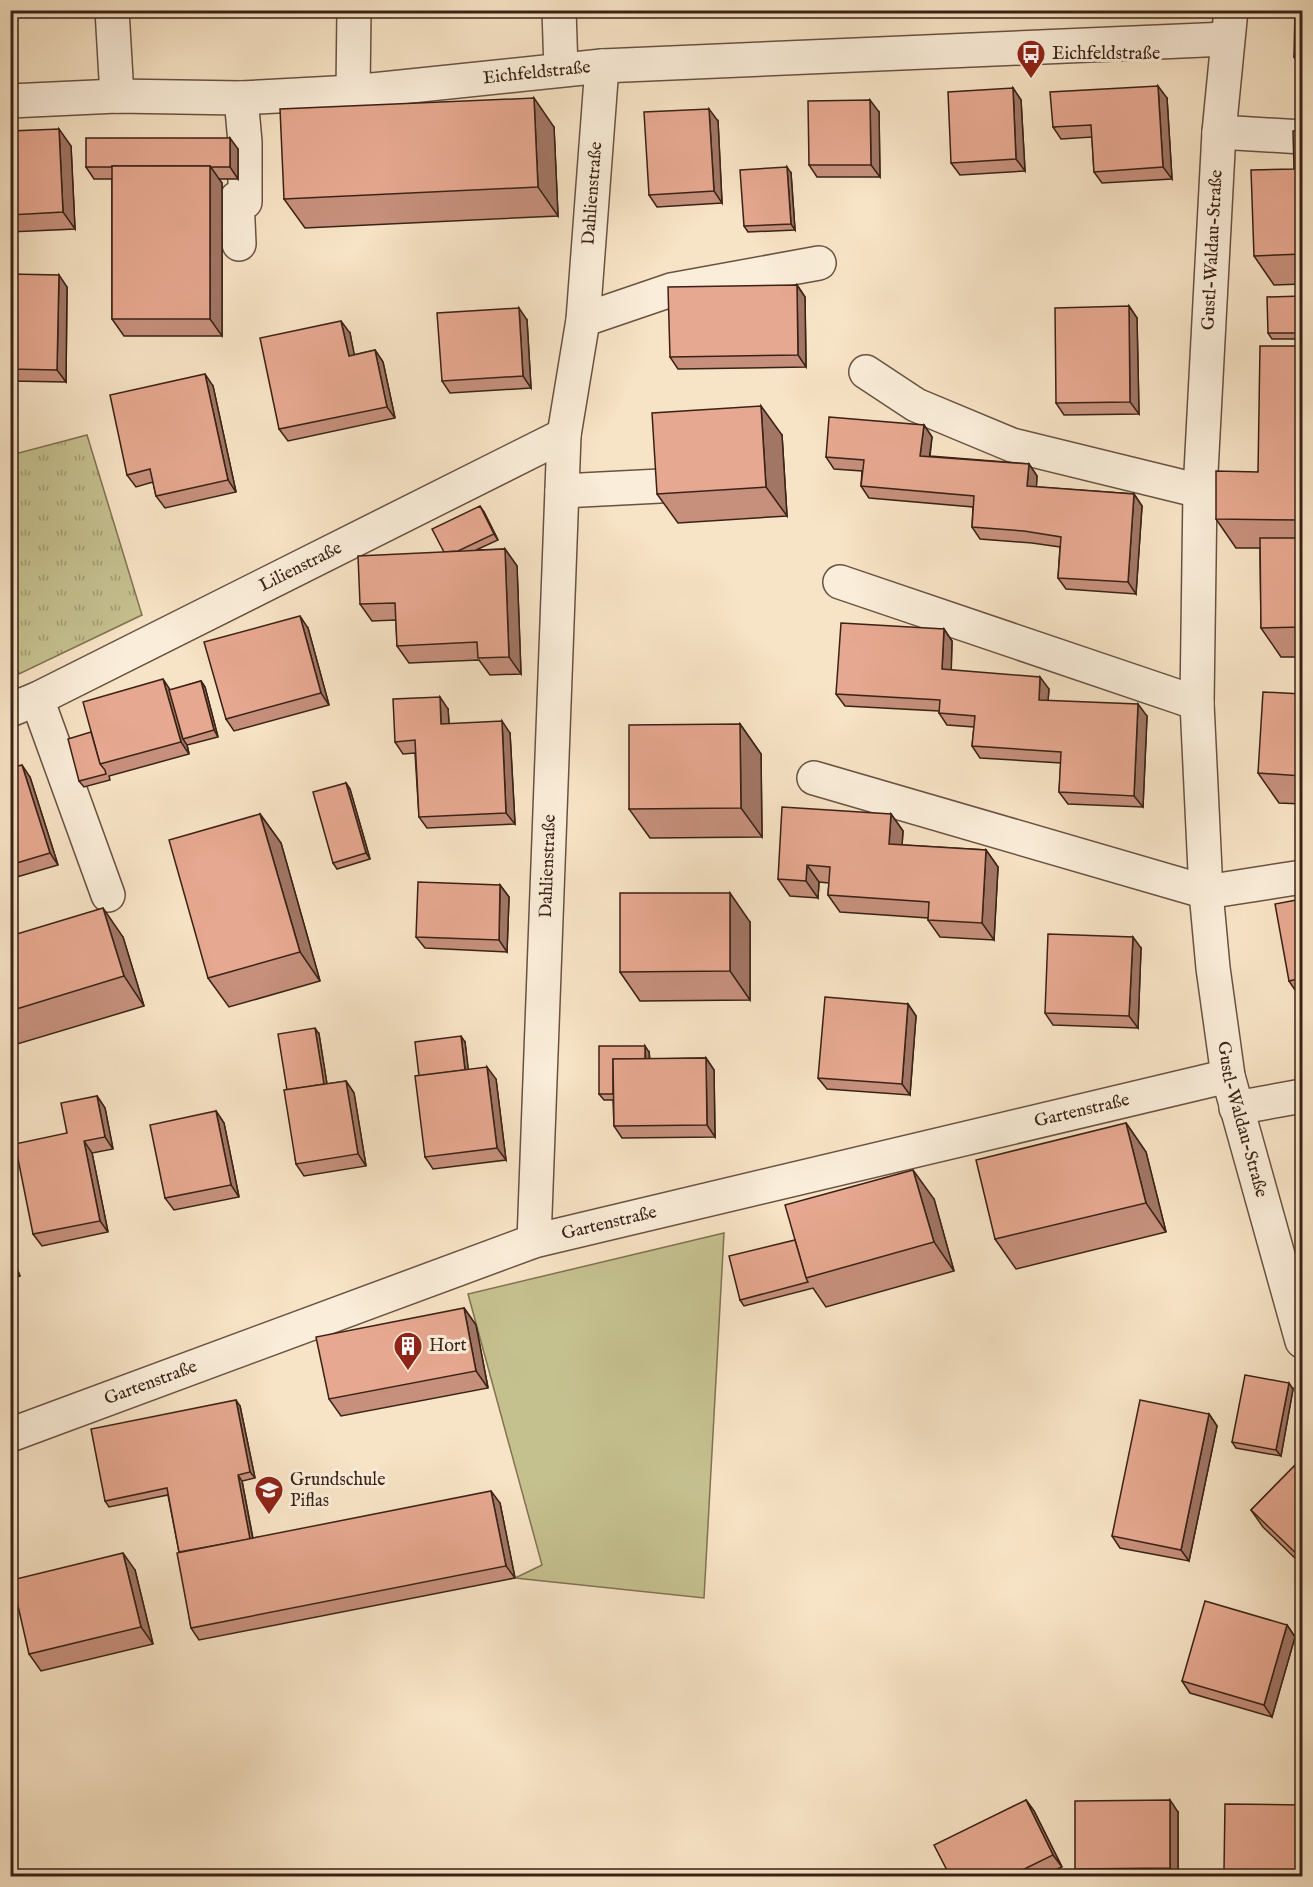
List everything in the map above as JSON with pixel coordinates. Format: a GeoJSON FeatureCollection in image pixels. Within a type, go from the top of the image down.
{"type":"FeatureCollection","features":[{"type":"Feature","properties":{"kind":"street"},"geometry":{"type":"LineString","coordinates":[[112,10],[117,96]]}},
{"type":"Feature","properties":{"kind":"street"},"geometry":{"type":"LineString","coordinates":[[353,92],[354,10]]}},
{"type":"Feature","properties":{"kind":"street"},"geometry":{"type":"LineString","coordinates":[[559,10],[561,70]]}},
{"type":"Feature","properties":{"kind":"street","name":"Eichfeldstraße"},"geometry":{"type":"LineString","coordinates":[[10,101],[117,96],[242,98],[353,92],[602,66],[1229,25]]}},
{"type":"Feature","properties":{"kind":"street","name":"Gustl-Waldau-Straße"},"geometry":{"type":"LineString","coordinates":[[1229,25],[1219,132],[1200,491],[1197,703],[1206,892],[1213,968],[1228,1076],[1302,1341]]}},
{"type":"Feature","properties":{"kind":"street","name":"Dahlienstraße"},"geometry":{"type":"LineString","coordinates":[[534,1240],[564,435],[583,320],[602,66]]}},
{"type":"Feature","properties":{"kind":"street"},"geometry":{"type":"LineString","coordinates":[[239,244],[237,198],[245,202],[242,98]]}},
{"type":"Feature","properties":{"kind":"street"},"geometry":{"type":"LineString","coordinates":[[1219,132],[1302,137]]}},
{"type":"Feature","properties":{"kind":"street"},"geometry":{"type":"LineString","coordinates":[[583,320],[671,290],[819,263]]}},
{"type":"Feature","properties":{"kind":"street"},"geometry":{"type":"LineString","coordinates":[[866,372],[916,405],[1012,445],[1200,491]]}},
{"type":"Feature","properties":{"kind":"street","name":"Lilienstraße"},"geometry":{"type":"LineString","coordinates":[[108,895],[24,704],[564,435]]}},
{"type":"Feature","properties":{"kind":"street"},"geometry":{"type":"LineString","coordinates":[[562,491],[660,486]]}},
{"type":"Feature","properties":{"kind":"street"},"geometry":{"type":"LineString","coordinates":[[840,582],[1197,703]]}},
{"type":"Feature","properties":{"kind":"street"},"geometry":{"type":"LineString","coordinates":[[814,778],[1206,892],[1302,877]]}},
{"type":"Feature","properties":{"kind":"street","name":"Gartenstraße"},"geometry":{"type":"LineString","coordinates":[[10,1435],[534,1240],[1228,1076]]}},
{"type":"Feature","properties":{"kind":"street"},"geometry":{"type":"LineString","coordinates":[[1236,1108],[1302,1096]]}},
{"type":"Feature","properties":{"kind":"green space"},"geometry":{"type":"Polygon","coordinates":[[[87,435],[142,615],[19,674],[10,648],[11,455],[87,435]]]}},
{"type":"Feature","properties":{"kind":"green space"},"geometry":{"type":"Polygon","coordinates":[[[724,1233],[704,1598],[515,1578],[542,1565],[468,1294],[724,1233]]]}},
{"type":"Feature","properties":{"kind":"building"},"geometry":{"type":"Polygon","coordinates":[[[1295,10],[1302,10],[1302,57],[1294,57],[1295,10]]]}},
{"type":"Feature","properties":{"kind":"building"},"geometry":{"type":"Polygon","coordinates":[[[1158,86],[1163,167],[1094,172],[1091,125],[1053,127],[1050,92],[1158,86]]]}},
{"type":"Feature","properties":{"kind":"building"},"geometry":{"type":"Polygon","coordinates":[[[1013,88],[1016,159],[951,163],[948,92],[1013,88]]]}},
{"type":"Feature","properties":{"kind":"building"},"geometry":{"type":"Polygon","coordinates":[[[534,98],[538,187],[284,199],[280,109],[534,98]]]}},
{"type":"Feature","properties":{"kind":"building"},"geometry":{"type":"Polygon","coordinates":[[[870,100],[871,165],[809,165],[808,101],[870,100]]]}},
{"type":"Feature","properties":{"kind":"building"},"geometry":{"type":"Polygon","coordinates":[[[709,109],[714,191],[649,195],[644,112],[709,109]]]}},
{"type":"Feature","properties":{"kind":"building"},"geometry":{"type":"Polygon","coordinates":[[[59,129],[63,212],[10,215],[10,131],[59,129]]]}},
{"type":"Feature","properties":{"kind":"building"},"geometry":{"type":"Polygon","coordinates":[[[1293,131],[1302,131],[1302,254],[1254,256],[1251,170],[1294,169],[1293,131]]]}},
{"type":"Feature","properties":{"kind":"building"},"geometry":{"type":"Polygon","coordinates":[[[86,138],[230,138],[230,167],[86,167],[86,138]]]}},
{"type":"Feature","properties":{"kind":"building"},"geometry":{"type":"Polygon","coordinates":[[[112,166],[210,166],[210,319],[112,319],[112,166]]]}},
{"type":"Feature","properties":{"kind":"building"},"geometry":{"type":"Polygon","coordinates":[[[787,167],[791,224],[744,226],[740,170],[787,167]]]}},
{"type":"Feature","properties":{"kind":"building"},"geometry":{"type":"Polygon","coordinates":[[[10,274],[59,275],[57,370],[10,369],[10,274]]]}},
{"type":"Feature","properties":{"kind":"building"},"geometry":{"type":"Polygon","coordinates":[[[797,285],[798,355],[670,357],[668,287],[797,285]]]}},
{"type":"Feature","properties":{"kind":"building"},"geometry":{"type":"Polygon","coordinates":[[[1302,296],[1302,333],[1268,333],[1267,297],[1302,296]]]}},
{"type":"Feature","properties":{"kind":"building"},"geometry":{"type":"Polygon","coordinates":[[[1129,306],[1130,402],[1056,403],[1055,308],[1129,306]]]}},
{"type":"Feature","properties":{"kind":"building"},"geometry":{"type":"Polygon","coordinates":[[[519,308],[523,376],[442,381],[437,313],[519,308]]]}},
{"type":"Feature","properties":{"kind":"building"},"geometry":{"type":"Polygon","coordinates":[[[341,321],[349,356],[375,350],[387,407],[279,429],[260,338],[341,321]]]}},
{"type":"Feature","properties":{"kind":"building"},"geometry":{"type":"Polygon","coordinates":[[[1260,346],[1302,346],[1302,520],[1216,519],[1216,471],[1258,472],[1260,346]]]}},
{"type":"Feature","properties":{"kind":"building"},"geometry":{"type":"Polygon","coordinates":[[[205,374],[228,480],[156,496],[150,469],[127,475],[110,395],[205,374]]]}},
{"type":"Feature","properties":{"kind":"building"},"geometry":{"type":"Polygon","coordinates":[[[761,406],[766,487],[657,494],[652,413],[761,406]]]}},
{"type":"Feature","properties":{"kind":"building"},"geometry":{"type":"Polygon","coordinates":[[[829,417],[924,425],[920,456],[1029,464],[1027,486],[1134,494],[1128,582],[1058,578],[1061,537],[1024,531],[972,527],[974,496],[861,486],[864,460],[826,457],[829,417]]]}},
{"type":"Feature","properties":{"kind":"building"},"geometry":{"type":"Polygon","coordinates":[[[480,506],[494,534],[458,551],[444,552],[432,529],[480,506]]]}},
{"type":"Feature","properties":{"kind":"building"},"geometry":{"type":"Polygon","coordinates":[[[1260,538],[1302,538],[1302,627],[1261,628],[1260,538]]]}},
{"type":"Feature","properties":{"kind":"building"},"geometry":{"type":"Polygon","coordinates":[[[505,549],[509,657],[478,658],[477,642],[397,646],[395,603],[360,604],[358,556],[505,549]]]}},
{"type":"Feature","properties":{"kind":"building"},"geometry":{"type":"Polygon","coordinates":[[[300,616],[321,693],[226,719],[204,642],[300,616]]]}},
{"type":"Feature","properties":{"kind":"building"},"geometry":{"type":"Polygon","coordinates":[[[841,623],[944,629],[942,669],[1040,677],[1039,700],[1138,704],[1134,796],[1059,792],[1061,752],[972,746],[975,716],[939,713],[940,700],[836,694],[841,623]]]}},
{"type":"Feature","properties":{"kind":"building"},"geometry":{"type":"Polygon","coordinates":[[[163,679],[181,742],[100,764],[83,702],[163,679]]]}},
{"type":"Feature","properties":{"kind":"building"},"geometry":{"type":"Polygon","coordinates":[[[201,681],[214,730],[183,739],[169,690],[201,681]]]}},
{"type":"Feature","properties":{"kind":"building"},"geometry":{"type":"Polygon","coordinates":[[[1263,692],[1302,694],[1302,776],[1258,773],[1263,692]]]}},
{"type":"Feature","properties":{"kind":"building"},"geometry":{"type":"Polygon","coordinates":[[[440,697],[441,724],[502,721],[506,813],[419,817],[415,740],[395,742],[393,699],[440,697]]]}},
{"type":"Feature","properties":{"kind":"building"},"geometry":{"type":"Polygon","coordinates":[[[740,724],[741,808],[629,809],[629,725],[740,724]]]}},
{"type":"Feature","properties":{"kind":"building"},"geometry":{"type":"Polygon","coordinates":[[[91,732],[100,764],[106,774],[79,781],[68,739],[91,732]]]}},
{"type":"Feature","properties":{"kind":"building"},"geometry":{"type":"Polygon","coordinates":[[[22,765],[50,853],[10,865],[10,768],[22,765]]]}},
{"type":"Feature","properties":{"kind":"building"},"geometry":{"type":"Polygon","coordinates":[[[346,783],[366,853],[333,863],[313,792],[346,783]]]}},
{"type":"Feature","properties":{"kind":"building"},"geometry":{"type":"Polygon","coordinates":[[[782,807],[891,814],[889,844],[986,850],[982,923],[928,920],[929,902],[828,895],[830,867],[807,865],[806,881],[778,879],[782,807]]]}},
{"type":"Feature","properties":{"kind":"building"},"geometry":{"type":"Polygon","coordinates":[[[260,814],[300,952],[208,978],[169,840],[260,814]]]}},
{"type":"Feature","properties":{"kind":"building"},"geometry":{"type":"Polygon","coordinates":[[[418,882],[500,885],[499,940],[416,937],[418,882]]]}},
{"type":"Feature","properties":{"kind":"building"},"geometry":{"type":"Polygon","coordinates":[[[620,893],[730,893],[730,971],[620,972],[620,893]]]}},
{"type":"Feature","properties":{"kind":"building"},"geometry":{"type":"Polygon","coordinates":[[[1302,899],[1302,978],[1289,981],[1275,904],[1302,899]]]}},
{"type":"Feature","properties":{"kind":"building"},"geometry":{"type":"Polygon","coordinates":[[[103,908],[124,976],[10,1011],[10,936],[103,908]]]}},
{"type":"Feature","properties":{"kind":"building"},"geometry":{"type":"Polygon","coordinates":[[[1048,934],[1133,937],[1129,1016],[1045,1013],[1048,934]]]}},
{"type":"Feature","properties":{"kind":"building"},"geometry":{"type":"Polygon","coordinates":[[[825,997],[908,1004],[902,1084],[818,1078],[825,997]]]}},
{"type":"Feature","properties":{"kind":"building"},"geometry":{"type":"Polygon","coordinates":[[[315,1028],[324,1084],[287,1090],[278,1034],[315,1028]]]}},
{"type":"Feature","properties":{"kind":"building"},"geometry":{"type":"Polygon","coordinates":[[[461,1036],[465,1070],[419,1076],[415,1042],[461,1036]]]}},
{"type":"Feature","properties":{"kind":"building"},"geometry":{"type":"Polygon","coordinates":[[[599,1046],[645,1046],[645,1059],[613,1059],[613,1094],[599,1094],[599,1046]]]}},
{"type":"Feature","properties":{"kind":"building"},"geometry":{"type":"Polygon","coordinates":[[[706,1058],[707,1125],[614,1126],[613,1059],[706,1058]]]}},
{"type":"Feature","properties":{"kind":"building"},"geometry":{"type":"Polygon","coordinates":[[[487,1067],[497,1148],[425,1157],[415,1076],[487,1067]]]}},
{"type":"Feature","properties":{"kind":"building"},"geometry":{"type":"Polygon","coordinates":[[[346,1081],[358,1154],[296,1164],[284,1090],[346,1081]]]}},
{"type":"Feature","properties":{"kind":"building"},"geometry":{"type":"Polygon","coordinates":[[[97,1096],[105,1137],[84,1141],[100,1221],[33,1234],[15,1144],[67,1133],[61,1103],[97,1096]]]}},
{"type":"Feature","properties":{"kind":"building"},"geometry":{"type":"Polygon","coordinates":[[[216,1111],[231,1185],[165,1198],[150,1125],[216,1111]]]}},
{"type":"Feature","properties":{"kind":"building"},"geometry":{"type":"Polygon","coordinates":[[[1126,1123],[1146,1203],[995,1239],[976,1160],[1126,1123]]]}},
{"type":"Feature","properties":{"kind":"building"},"geometry":{"type":"Polygon","coordinates":[[[913,1170],[934,1242],[806,1278],[785,1205],[913,1170]]]}},
{"type":"Feature","properties":{"kind":"building"},"geometry":{"type":"Polygon","coordinates":[[[795,1240],[808,1282],[740,1300],[729,1256],[795,1240]]]}},
{"type":"Feature","properties":{"kind":"building","name":"Hort"},"geometry":{"type":"Polygon","coordinates":[[[464,1308],[476,1371],[329,1399],[316,1337],[464,1308]]]}},
{"type":"Feature","properties":{"kind":"building"},"geometry":{"type":"Polygon","coordinates":[[[1245,1375],[1289,1383],[1276,1450],[1232,1442],[1245,1375]]]}},
{"type":"Feature","properties":{"kind":"building"},"geometry":{"type":"Polygon","coordinates":[[[236,1400],[250,1472],[238,1475],[250,1539],[179,1552],[167,1488],[105,1501],[91,1429],[236,1400]]]}},
{"type":"Feature","properties":{"kind":"building"},"geometry":{"type":"Polygon","coordinates":[[[1140,1400],[1209,1414],[1181,1550],[1112,1536],[1140,1400]]]}},
{"type":"Feature","properties":{"kind":"building"},"geometry":{"type":"Polygon","coordinates":[[[1302,1458],[1302,1559],[1251,1510],[1302,1458]]]}},
{"type":"Feature","properties":{"kind":"building"},"geometry":{"type":"Polygon","coordinates":[[[491,1491],[506,1566],[191,1628],[177,1553],[491,1491]]]}},
{"type":"Feature","properties":{"kind":"building"},"geometry":{"type":"Polygon","coordinates":[[[123,1553],[141,1627],[29,1654],[12,1580],[123,1553]]]}},
{"type":"Feature","properties":{"kind":"building"},"geometry":{"type":"Polygon","coordinates":[[[1205,1601],[1287,1625],[1264,1705],[1182,1681],[1205,1601]]]}},
{"type":"Feature","properties":{"kind":"building"},"geometry":{"type":"Polygon","coordinates":[[[1026,1800],[1053,1855],[1010,1876],[950,1876],[934,1845],[1026,1800]]]}},
{"type":"Feature","properties":{"kind":"building"},"geometry":{"type":"Polygon","coordinates":[[[1170,1800],[1170,1868],[1075,1869],[1075,1801],[1170,1800]]]}},
{"type":"Feature","properties":{"kind":"building"},"geometry":{"type":"Polygon","coordinates":[[[1225,1804],[1302,1805],[1302,1872],[1224,1870],[1225,1804]]]}},
{"type":"Feature","properties":{"kind":"place","name":"Eichfeldstraße"},"geometry":{"type":"Point","coordinates":[1031,80]}},
{"type":"Feature","properties":{"kind":"place","name":"Hort"},"geometry":{"type":"Point","coordinates":[408,1372]}},
{"type":"Feature","properties":{"kind":"place","name":"Grundschule Piflas"},"geometry":{"type":"Point","coordinates":[269,1516]}}]}
